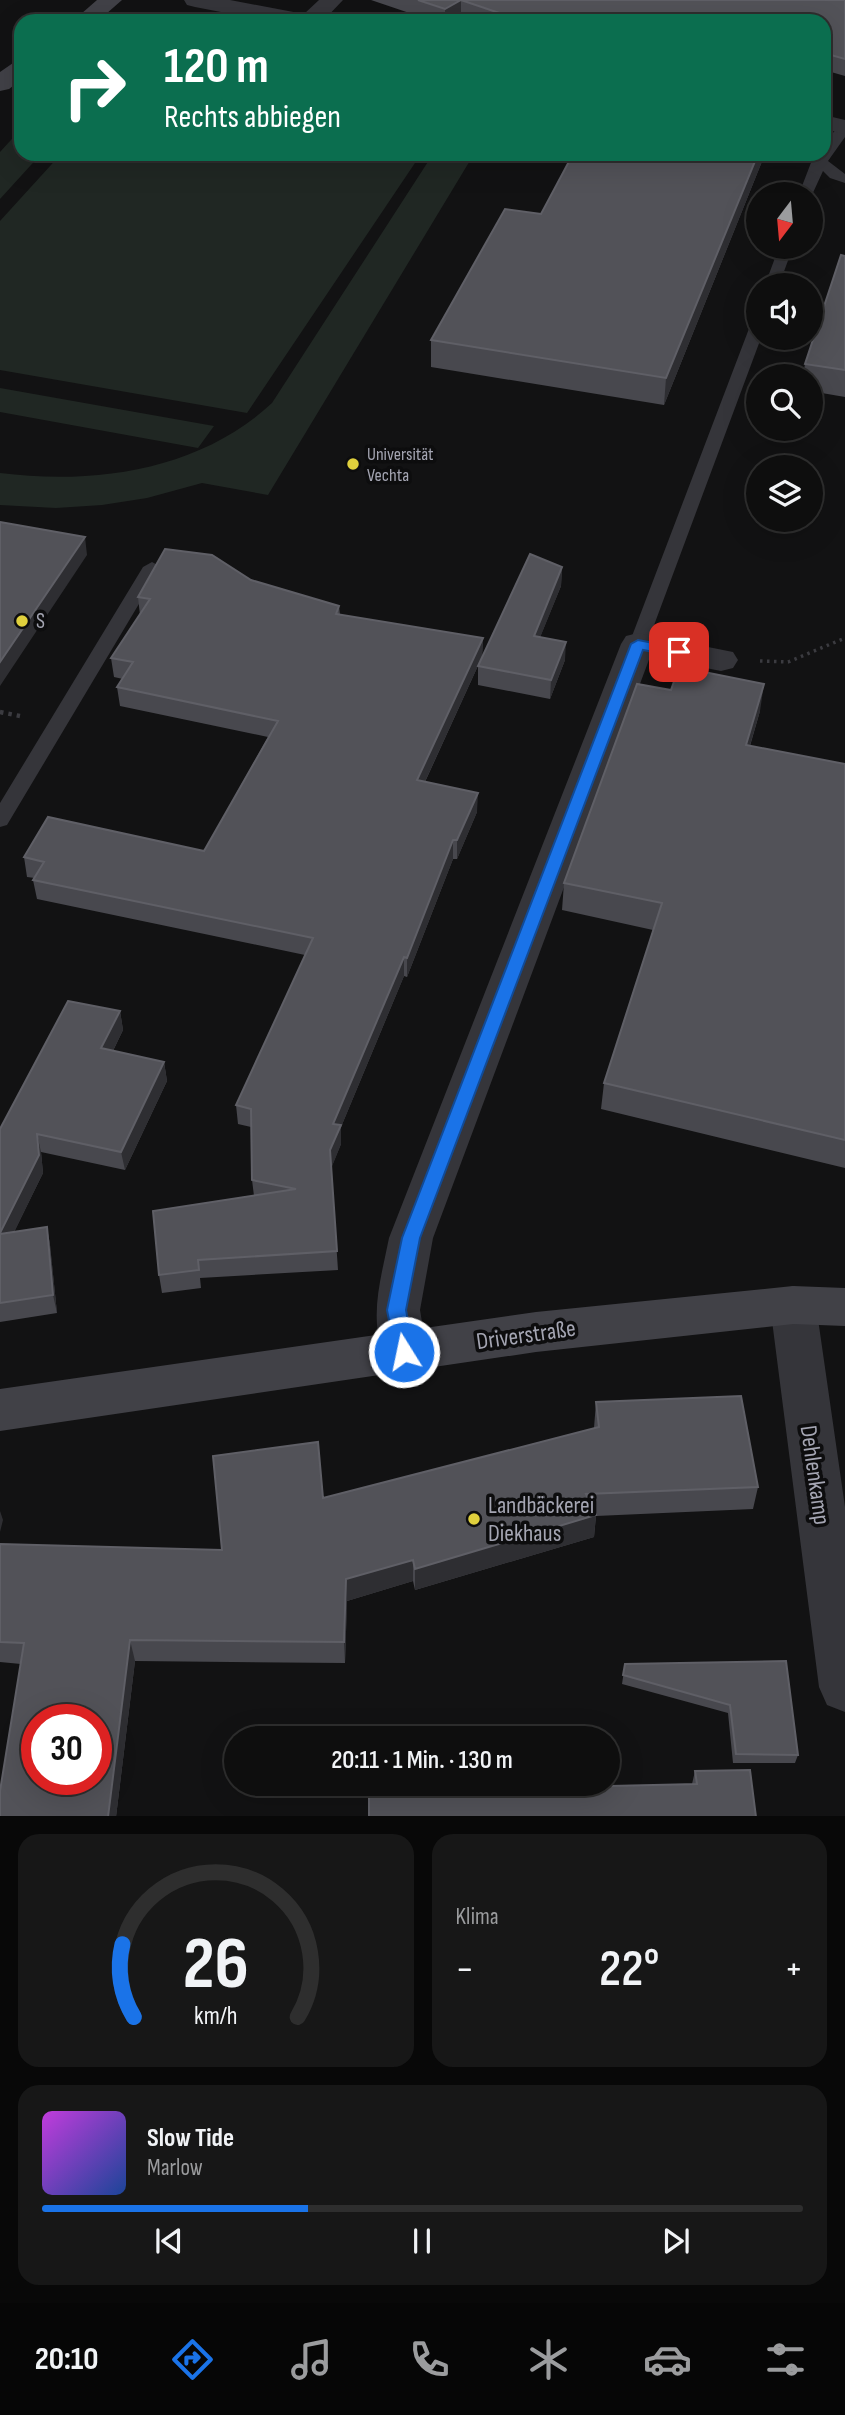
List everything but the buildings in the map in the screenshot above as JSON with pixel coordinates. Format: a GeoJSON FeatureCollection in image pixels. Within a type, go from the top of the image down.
{"type":"FeatureCollection","features":[{"type":"Feature","properties":{"kind":"main road"},"geometry":{"type":"LineString","coordinates":[[93,14],[111,0]]}},
{"type":"Feature","properties":{"kind":"main road"},"geometry":{"type":"LineString","coordinates":[[0,84],[14,73]]}},
{"type":"Feature","properties":{"kind":"main road","name":"Driverstraße"},"geometry":{"type":"LineString","coordinates":[[0,1410],[536,1332],[793,1305],[845,1307]]}},
{"type":"Feature","properties":{"kind":"street"},"geometry":{"type":"LineString","coordinates":[[195,0],[268,14]]}},
{"type":"Feature","properties":{"kind":"street"},"geometry":{"type":"LineString","coordinates":[[317,14],[332,0]]}},
{"type":"Feature","properties":{"kind":"street"},"geometry":{"type":"LineString","coordinates":[[404,1352],[397,1310],[411,1238],[638,644],[720,660]]}},
{"type":"Feature","properties":{"kind":"street","name":"Dehlenkamp"},"geometry":{"type":"LineString","coordinates":[[793,1305],[845,1687]]}},
{"type":"Feature","properties":{"kind":"lane"},"geometry":{"type":"LineString","coordinates":[[831,145],[845,156]]}},
{"type":"Feature","properties":{"kind":"lane"},"geometry":{"type":"LineString","coordinates":[[831,145],[835,175],[845,179]]}},
{"type":"Feature","properties":{"kind":"lane"},"geometry":{"type":"LineString","coordinates":[[812,182],[823,161]]}},
{"type":"Feature","properties":{"kind":"lane"},"geometry":{"type":"LineString","coordinates":[[638,644],[749,350]]}},
{"type":"Feature","properties":{"kind":"lane"},"geometry":{"type":"LineString","coordinates":[[0,820],[152,566]]}},
{"type":"Feature","properties":{"kind":"path"},"geometry":{"type":"LineString","coordinates":[[720,660],[788,662],[845,638]]}},
{"type":"Feature","properties":{"kind":"shaded area"},"geometry":{"type":"Polygon","coordinates":[[[14,137],[14,161],[35,161],[0,199],[0,152],[14,137]]]}},
{"type":"Feature","properties":{"kind":"shaded area"},"geometry":{"type":"Polygon","coordinates":[[[55,161],[416,161],[247,413],[0,370],[0,221],[55,161]]]}},
{"type":"Feature","properties":{"kind":"shaded area"},"geometry":{"type":"Polygon","coordinates":[[[428,161],[470,161],[268,495],[202,483],[147,498],[102,505],[56,508],[0,505],[0,473],[72,477],[145,468],[212,444],[244,426],[272,403],[428,161]]]}},
{"type":"Feature","properties":{"kind":"shaded area"},"geometry":{"type":"Polygon","coordinates":[[[0,388],[214,426],[198,448],[0,412],[0,388]]]}},
{"type":"Feature","properties":{"kind":"place","name":"Universität Vechta"},"geometry":{"type":"Point","coordinates":[353,464]}},
{"type":"Feature","properties":{"kind":"place","name":"S"},"geometry":{"type":"Point","coordinates":[22,621]}},
{"type":"Feature","properties":{"kind":"place","name":"Landbäckerei Diekhaus"},"geometry":{"type":"Point","coordinates":[474,1519]}},
{"type":"Feature","properties":{"kind":"route"},"geometry":{"type":"LineString","coordinates":[[404,1352],[397,1310],[411,1238],[638,644],[679,652]]}}]}
